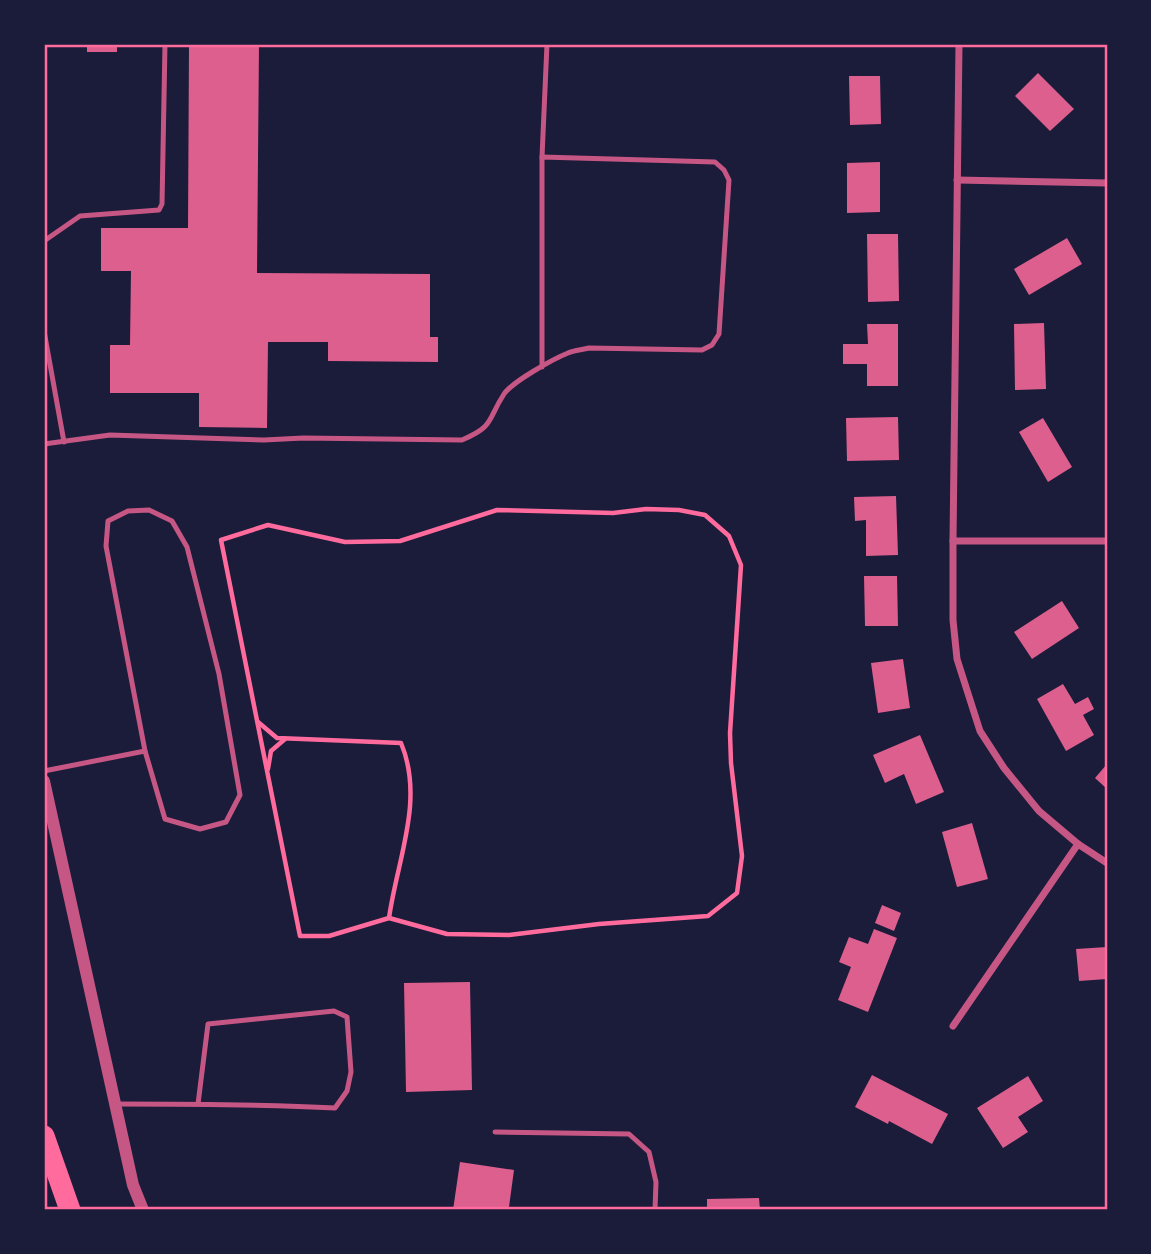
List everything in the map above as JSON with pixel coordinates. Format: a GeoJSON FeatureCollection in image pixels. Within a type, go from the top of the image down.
{"type":"FeatureCollection","features":[{"type":"Feature","properties":{"kind":"highway"},"geometry":{"type":"LineString","coordinates":[[44,1136],[70,1210]]}},
{"type":"Feature","properties":{"kind":"street"},"geometry":{"type":"LineString","coordinates":[[959,44],[953,541],[953,620],[957,659],[981,731],[1004,768],[1039,811],[1078,844],[1107,863]]}},
{"type":"Feature","properties":{"kind":"street"},"geometry":{"type":"LineString","coordinates":[[957,180],[1107,183]]}},
{"type":"Feature","properties":{"kind":"street"},"geometry":{"type":"LineString","coordinates":[[953,541],[1107,541]]}},
{"type":"Feature","properties":{"kind":"street"},"geometry":{"type":"LineString","coordinates":[[44,781],[133,1185],[143,1210]]}},
{"type":"Feature","properties":{"kind":"street"},"geometry":{"type":"LineString","coordinates":[[953,1026],[1078,844]]}},
{"type":"Feature","properties":{"kind":"lane"},"geometry":{"type":"LineString","coordinates":[[44,241],[80,216],[159,210],[162,204],[165,44]]}},
{"type":"Feature","properties":{"kind":"lane"},"geometry":{"type":"LineString","coordinates":[[542,367],[542,157],[547,44]]}},
{"type":"Feature","properties":{"kind":"lane"},"geometry":{"type":"LineString","coordinates":[[44,444],[110,435],[264,440],[462,440],[481,432],[492,421],[506,392],[571,351],[589,348],[702,350],[712,345],[719,334],[729,180],[724,170],[715,162],[542,157]]}},
{"type":"Feature","properties":{"kind":"lane"},"geometry":{"type":"LineString","coordinates":[[44,331],[64,442]]}},
{"type":"Feature","properties":{"kind":"lane"},"geometry":{"type":"LineString","coordinates":[[149,510],[172,521],[187,547],[219,674],[240,795],[226,822],[200,829],[165,819],[145,751],[106,546],[108,521],[128,511],[149,510]]}},
{"type":"Feature","properties":{"kind":"lane"},"geometry":{"type":"LineString","coordinates":[[44,771],[145,751]]}},
{"type":"Feature","properties":{"kind":"lane"},"geometry":{"type":"LineString","coordinates":[[115,1104],[334,1108],[347,1091],[351,1072],[347,1017],[334,1012],[208,1024],[198,1104]]}},
{"type":"Feature","properties":{"kind":"lane"},"geometry":{"type":"LineString","coordinates":[[495,1132],[629,1134],[649,1152],[656,1182],[655,1210]]}},
{"type":"Feature","properties":{"kind":"path"},"geometry":{"type":"LineString","coordinates":[[646,509],[679,510],[705,515],[729,536],[741,565],[730,733],[742,856],[737,893],[708,916],[599,924],[509,935],[447,934],[389,918],[329,936],[300,936],[257,722],[221,540],[268,525],[345,542],[400,541],[498,510],[613,513],[646,509]]}},
{"type":"Feature","properties":{"kind":"path"},"geometry":{"type":"LineString","coordinates":[[257,722],[277,738],[401,743],[408,759],[410,807],[405,851],[389,918]]}},
{"type":"Feature","properties":{"kind":"path"},"geometry":{"type":"LineString","coordinates":[[267,771],[271,751],[286,738]]}},
{"type":"Feature","properties":{"kind":"building"},"geometry":{"type":"Polygon","coordinates":[[[87,44],[117,44],[117,52],[87,52],[87,44]]]}},
{"type":"Feature","properties":{"kind":"building"},"geometry":{"type":"Polygon","coordinates":[[[189,44],[259,44],[257,273],[430,274],[430,337],[438,337],[438,362],[328,361],[328,342],[268,342],[267,428],[199,427],[199,393],[110,393],[110,345],[130,345],[131,271],[101,271],[101,228],[188,228],[189,44]]]}},
{"type":"Feature","properties":{"kind":"building"},"geometry":{"type":"Polygon","coordinates":[[[1038,73],[1074,109],[1050,131],[1015,96],[1038,73]]]}},
{"type":"Feature","properties":{"kind":"building"},"geometry":{"type":"Polygon","coordinates":[[[849,76],[880,76],[881,124],[850,125],[849,76]]]}},
{"type":"Feature","properties":{"kind":"building"},"geometry":{"type":"Polygon","coordinates":[[[880,162],[880,212],[847,213],[847,163],[880,162]]]}},
{"type":"Feature","properties":{"kind":"building"},"geometry":{"type":"Polygon","coordinates":[[[867,234],[898,234],[899,301],[868,302],[867,234]]]}},
{"type":"Feature","properties":{"kind":"building"},"geometry":{"type":"Polygon","coordinates":[[[1067,238],[1082,264],[1029,295],[1014,269],[1067,238]]]}},
{"type":"Feature","properties":{"kind":"building"},"geometry":{"type":"Polygon","coordinates":[[[1044,323],[1046,389],[1015,390],[1014,324],[1044,323]]]}},
{"type":"Feature","properties":{"kind":"building"},"geometry":{"type":"Polygon","coordinates":[[[867,324],[898,324],[898,386],[867,386],[867,364],[843,364],[843,344],[868,344],[867,324]]]}},
{"type":"Feature","properties":{"kind":"building"},"geometry":{"type":"Polygon","coordinates":[[[898,417],[899,460],[847,461],[846,418],[898,417]]]}},
{"type":"Feature","properties":{"kind":"building"},"geometry":{"type":"Polygon","coordinates":[[[1043,418],[1072,467],[1048,482],[1019,432],[1043,418]]]}},
{"type":"Feature","properties":{"kind":"building"},"geometry":{"type":"Polygon","coordinates":[[[896,496],[898,555],[866,556],[866,520],[855,521],[854,497],[896,496]]]}},
{"type":"Feature","properties":{"kind":"building"},"geometry":{"type":"Polygon","coordinates":[[[864,576],[897,576],[898,626],[865,626],[864,576]]]}},
{"type":"Feature","properties":{"kind":"building"},"geometry":{"type":"Polygon","coordinates":[[[1062,601],[1079,628],[1032,659],[1014,632],[1062,601]]]}},
{"type":"Feature","properties":{"kind":"building"},"geometry":{"type":"Polygon","coordinates":[[[903,659],[910,708],[878,713],[871,663],[903,659]]]}},
{"type":"Feature","properties":{"kind":"building"},"geometry":{"type":"Polygon","coordinates":[[[1063,684],[1075,704],[1088,697],[1094,709],[1083,715],[1094,735],[1066,751],[1037,699],[1063,684]]]}},
{"type":"Feature","properties":{"kind":"building"},"geometry":{"type":"Polygon","coordinates":[[[920,735],[944,792],[916,804],[904,774],[885,783],[873,755],[920,735]]]}},
{"type":"Feature","properties":{"kind":"building"},"geometry":{"type":"Polygon","coordinates":[[[1107,764],[1107,789],[1095,778],[1107,764]]]}},
{"type":"Feature","properties":{"kind":"building"},"geometry":{"type":"Polygon","coordinates":[[[972,823],[988,879],[957,887],[942,832],[972,823]]]}},
{"type":"Feature","properties":{"kind":"building"},"geometry":{"type":"Polygon","coordinates":[[[882,905],[901,913],[894,931],[875,923],[882,905]]]}},
{"type":"Feature","properties":{"kind":"building"},"geometry":{"type":"Polygon","coordinates":[[[874,929],[897,938],[868,1012],[838,1000],[851,967],[839,962],[849,937],[868,944],[874,929]]]}},
{"type":"Feature","properties":{"kind":"building"},"geometry":{"type":"Polygon","coordinates":[[[1107,947],[1107,979],[1079,981],[1076,949],[1107,947]]]}},
{"type":"Feature","properties":{"kind":"building"},"geometry":{"type":"Polygon","coordinates":[[[470,982],[472,1090],[406,1092],[404,983],[470,982]]]}},
{"type":"Feature","properties":{"kind":"building"},"geometry":{"type":"Polygon","coordinates":[[[872,1075],[948,1114],[932,1144],[889,1121],[888,1124],[855,1107],[872,1075]]]}},
{"type":"Feature","properties":{"kind":"building"},"geometry":{"type":"Polygon","coordinates":[[[1028,1076],[1043,1101],[1018,1117],[1028,1132],[1003,1148],[977,1108],[1028,1076]]]}},
{"type":"Feature","properties":{"kind":"building"},"geometry":{"type":"Polygon","coordinates":[[[460,1162],[514,1170],[509,1207],[522,1210],[453,1210],[460,1162]]]}},
{"type":"Feature","properties":{"kind":"building"},"geometry":{"type":"Polygon","coordinates":[[[759,1198],[760,1210],[707,1210],[707,1199],[759,1198]]]}}]}
